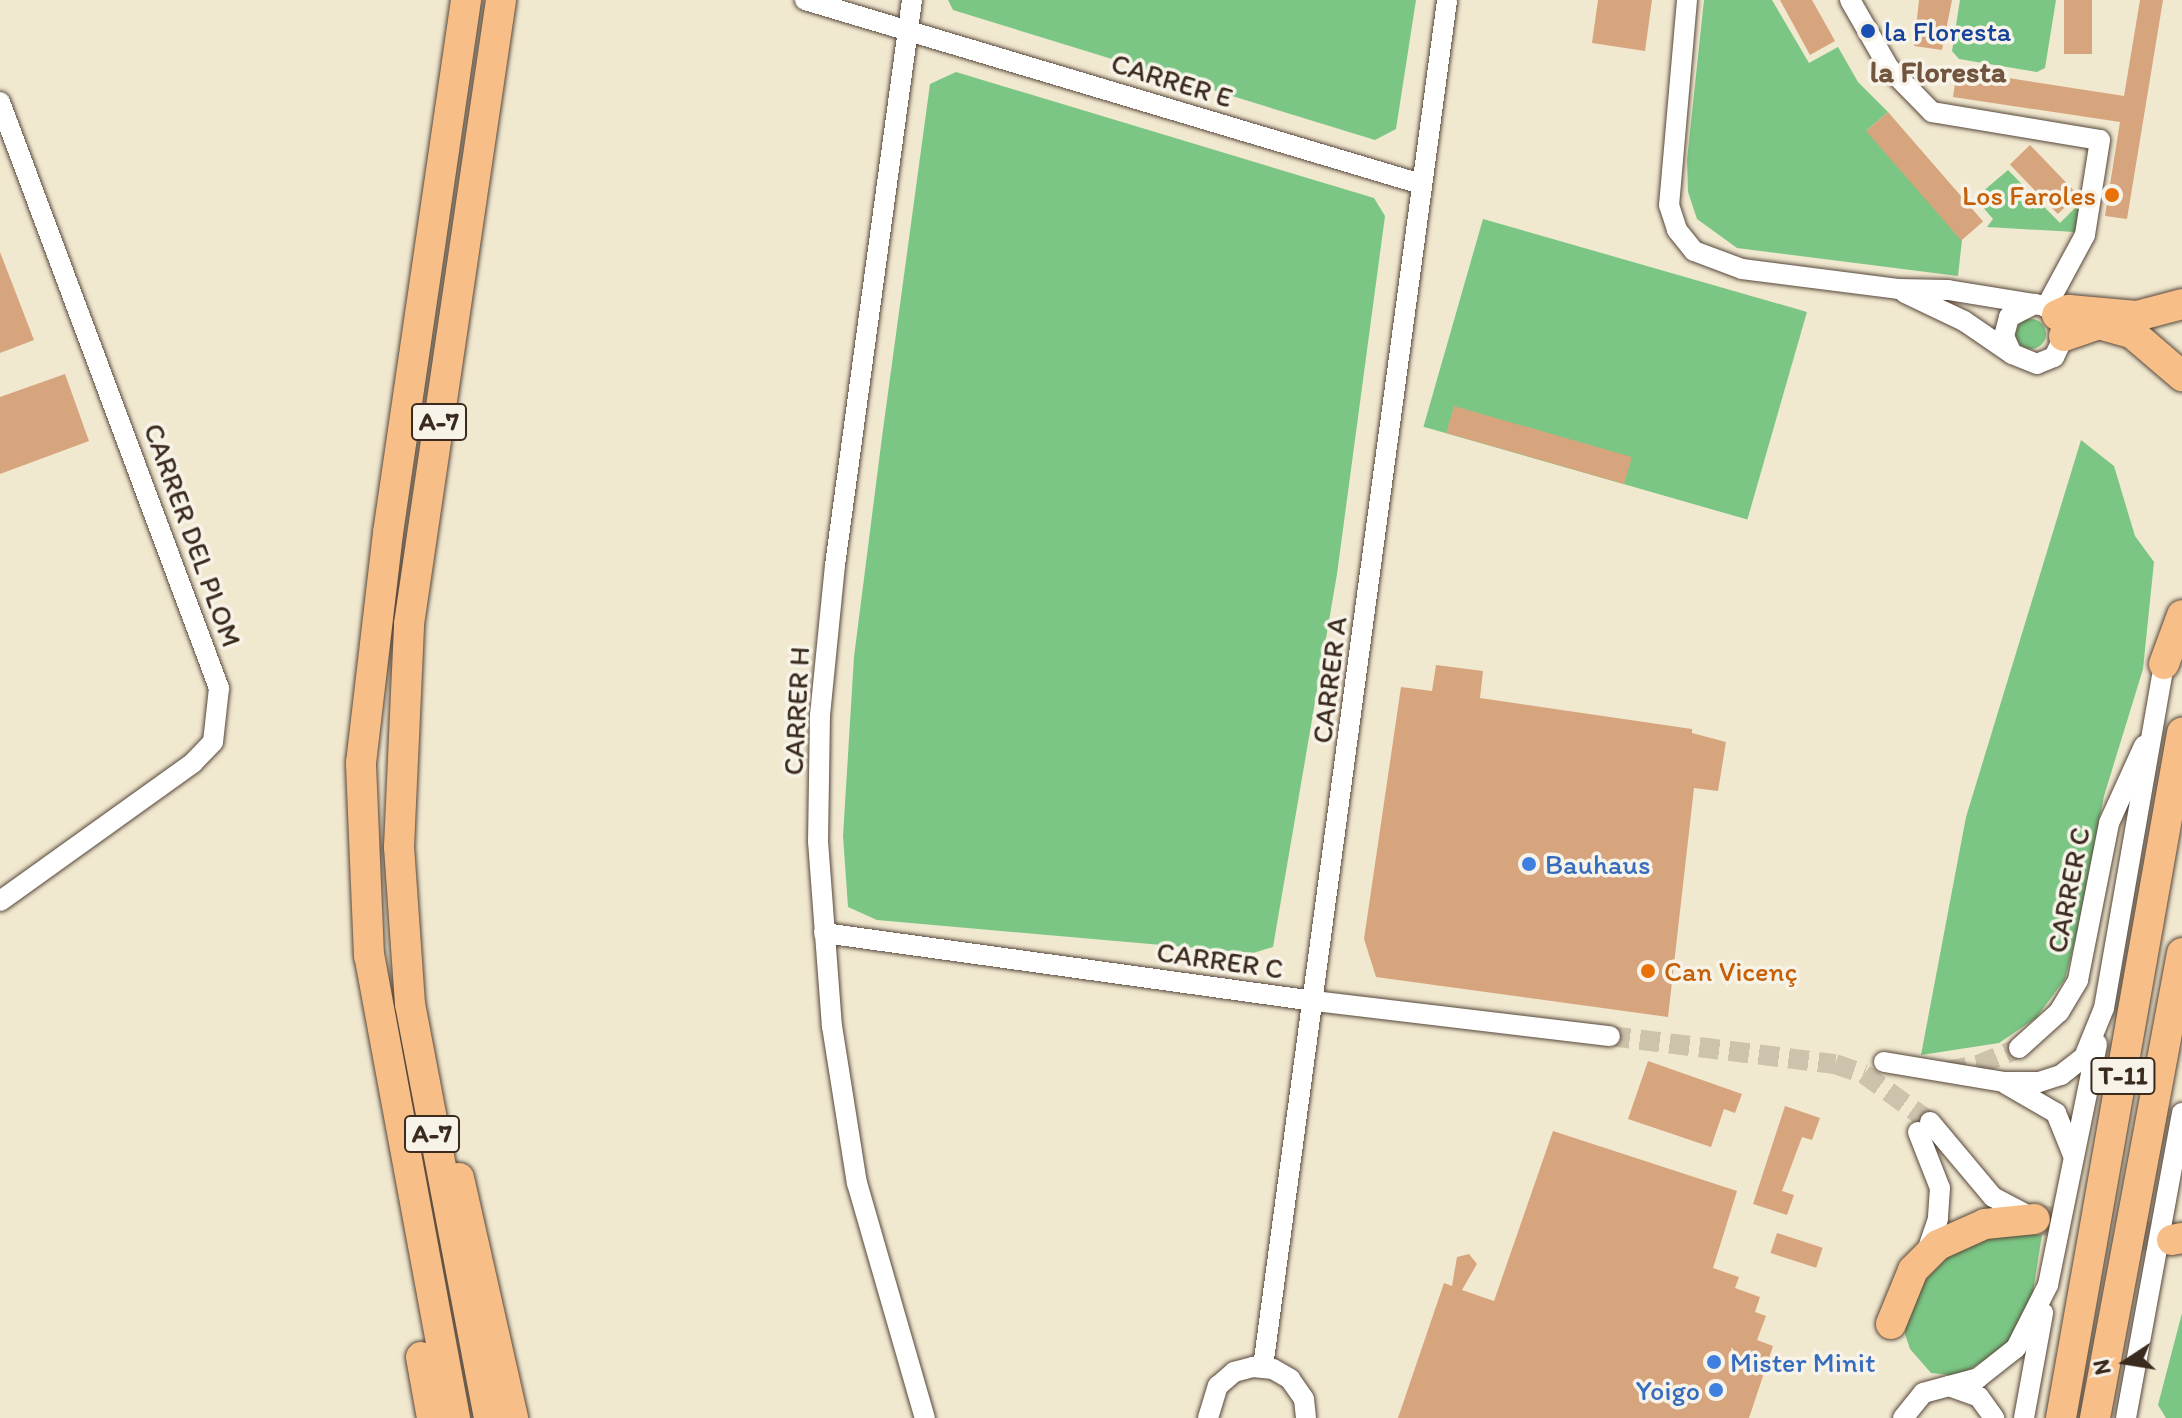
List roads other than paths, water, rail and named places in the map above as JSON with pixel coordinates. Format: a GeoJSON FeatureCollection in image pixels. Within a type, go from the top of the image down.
{"type":"FeatureCollection","features":[{"type":"Feature","properties":{"kind":"highway","name":"A-7"},"geometry":{"type":"LineString","coordinates":[[455,1418],[369,956],[361,763],[369,681],[466,0]]}},
{"type":"Feature","properties":{"kind":"highway","name":"A-7"},"geometry":{"type":"LineString","coordinates":[[489,1418],[410,1004],[399,847],[409,624],[501,0]]}},
{"type":"Feature","properties":{"kind":"highway"},"geometry":{"type":"LineString","coordinates":[[2051,315],[2069,310],[2137,316],[2182,304]]}},
{"type":"Feature","properties":{"kind":"highway"},"geometry":{"type":"LineString","coordinates":[[2051,315],[2133,334],[2182,376]]}},
{"type":"Feature","properties":{"kind":"highway"},"geometry":{"type":"LineString","coordinates":[[2164,664],[2182,615]]}},
{"type":"Feature","properties":{"kind":"highway","name":"T-11"},"geometry":{"type":"LineString","coordinates":[[2061,1418],[2168,731]]}},
{"type":"Feature","properties":{"kind":"highway"},"geometry":{"type":"LineString","coordinates":[[399,847],[413,887],[425,999],[447,1127],[513,1418]]}},
{"type":"Feature","properties":{"kind":"highway","name":"T-11"},"geometry":{"type":"LineString","coordinates":[[2095,1418],[2182,953]]}},
{"type":"Feature","properties":{"kind":"highway"},"geometry":{"type":"LineString","coordinates":[[369,956],[362,984],[369,1051],[432,1418]]}},
{"type":"Feature","properties":{"kind":"highway"},"geometry":{"type":"LineString","coordinates":[[1891,1324],[1899,1297],[1924,1257],[1970,1229],[2000,1220],[2035,1219]]}},
{"type":"Feature","properties":{"kind":"street","name":"CARRER E"},"geometry":{"type":"LineString","coordinates":[[805,0],[1421,184]]}},
{"type":"Feature","properties":{"kind":"street","name":"CARRER H"},"geometry":{"type":"LineString","coordinates":[[912,0],[820,715],[824,933],[832,1026],[857,1183],[925,1418]]}},
{"type":"Feature","properties":{"kind":"street","name":"CARRER A"},"geometry":{"type":"LineString","coordinates":[[1263,1367],[1315,1001],[1447,0]]}},
{"type":"Feature","properties":{"kind":"street"},"geometry":{"type":"LineString","coordinates":[[1687,0],[1668,178],[1669,205],[1677,230],[1694,251],[1717,263],[1898,289],[1948,290],[2051,315]]}},
{"type":"Feature","properties":{"kind":"street"},"geometry":{"type":"LineString","coordinates":[[1850,0],[1889,68],[1932,112],[2100,140],[2085,235],[2070,263],[2051,315],[2059,351],[2046,362],[2028,363],[1964,321],[1898,289]]}},
{"type":"Feature","properties":{"kind":"street","name":"CARRER DEL PLOM"},"geometry":{"type":"LineString","coordinates":[[0,102],[182,580],[219,699],[213,742],[193,763],[0,901]]}},
{"type":"Feature","properties":{"kind":"street"},"geometry":{"type":"LineString","coordinates":[[2012,354],[2005,326],[2016,310],[2051,315]]}},
{"type":"Feature","properties":{"kind":"street"},"geometry":{"type":"LineString","coordinates":[[2024,1418],[2104,1008],[2168,731],[2164,664]]}},
{"type":"Feature","properties":{"kind":"street","name":"CARRER C"},"geometry":{"type":"LineString","coordinates":[[2019,1048],[2059,1012],[2078,980],[2109,823],[2168,731]]}},
{"type":"Feature","properties":{"kind":"street","name":"CARRER C"},"geometry":{"type":"LineString","coordinates":[[824,933],[1315,1001],[1610,1036]]}},
{"type":"Feature","properties":{"kind":"street"},"geometry":{"type":"LineString","coordinates":[[1884,1062],[2003,1082],[2050,1079],[2077,1064],[2104,1008]]}},
{"type":"Feature","properties":{"kind":"street"},"geometry":{"type":"LineString","coordinates":[[2003,1082],[2056,1113],[2075,1161]]}},
{"type":"Feature","properties":{"kind":"street"},"geometry":{"type":"LineString","coordinates":[[2126,1418],[2182,1113]]}},
{"type":"Feature","properties":{"kind":"street"},"geometry":{"type":"LineString","coordinates":[[1970,1229],[1956,1221],[1940,1188],[1924,1127],[1993,1197],[2035,1219]]}},
{"type":"Feature","properties":{"kind":"street"},"geometry":{"type":"LineString","coordinates":[[1924,1257],[1938,1219],[1940,1188]]}},
{"type":"Feature","properties":{"kind":"street"},"geometry":{"type":"LineString","coordinates":[[1903,1418],[1923,1393],[1978,1378],[2010,1354],[2048,1285]]}},
{"type":"Feature","properties":{"kind":"street"},"geometry":{"type":"LineString","coordinates":[[1208,1418],[1213,1393],[1223,1380],[1245,1368],[1263,1367],[1296,1385],[1306,1418]]}},
{"type":"Feature","properties":{"kind":"street"},"geometry":{"type":"LineString","coordinates":[[1949,1386],[1979,1397],[1994,1418]]}},
{"type":"Feature","properties":{"kind":"tunnel"},"geometry":{"type":"LineString","coordinates":[[1610,1036],[1835,1064],[1864,1074],[1930,1122]]}},
{"type":"Feature","properties":{"kind":"tunnel"},"geometry":{"type":"LineString","coordinates":[[1947,1071],[1978,1065],[2019,1048]]}},
{"type":"Feature","properties":{"kind":"tunnel"},"geometry":{"type":"LineString","coordinates":[[2035,1219],[2172,1240]]}},
{"type":"Feature","properties":{"kind":"place","name":"la Floresta"},"geometry":{"type":"Point","coordinates":[1868,31]}},
{"type":"Feature","properties":{"kind":"place","name":"Los Faroles"},"geometry":{"type":"Point","coordinates":[2112,195]}},
{"type":"Feature","properties":{"kind":"place","name":"Bauhaus"},"geometry":{"type":"Point","coordinates":[1529,864]}},
{"type":"Feature","properties":{"kind":"place","name":"Can Vicenç"},"geometry":{"type":"Point","coordinates":[1648,971]}},
{"type":"Feature","properties":{"kind":"place","name":"Mister Minit"},"geometry":{"type":"Point","coordinates":[1714,1362]}},
{"type":"Feature","properties":{"kind":"place","name":"Yoigo"},"geometry":{"type":"Point","coordinates":[1716,1390]}},
{"type":"Feature","properties":{"kind":"district","name":"la Floresta"},"geometry":{"type":"Point","coordinates":[1938,72]}}]}
